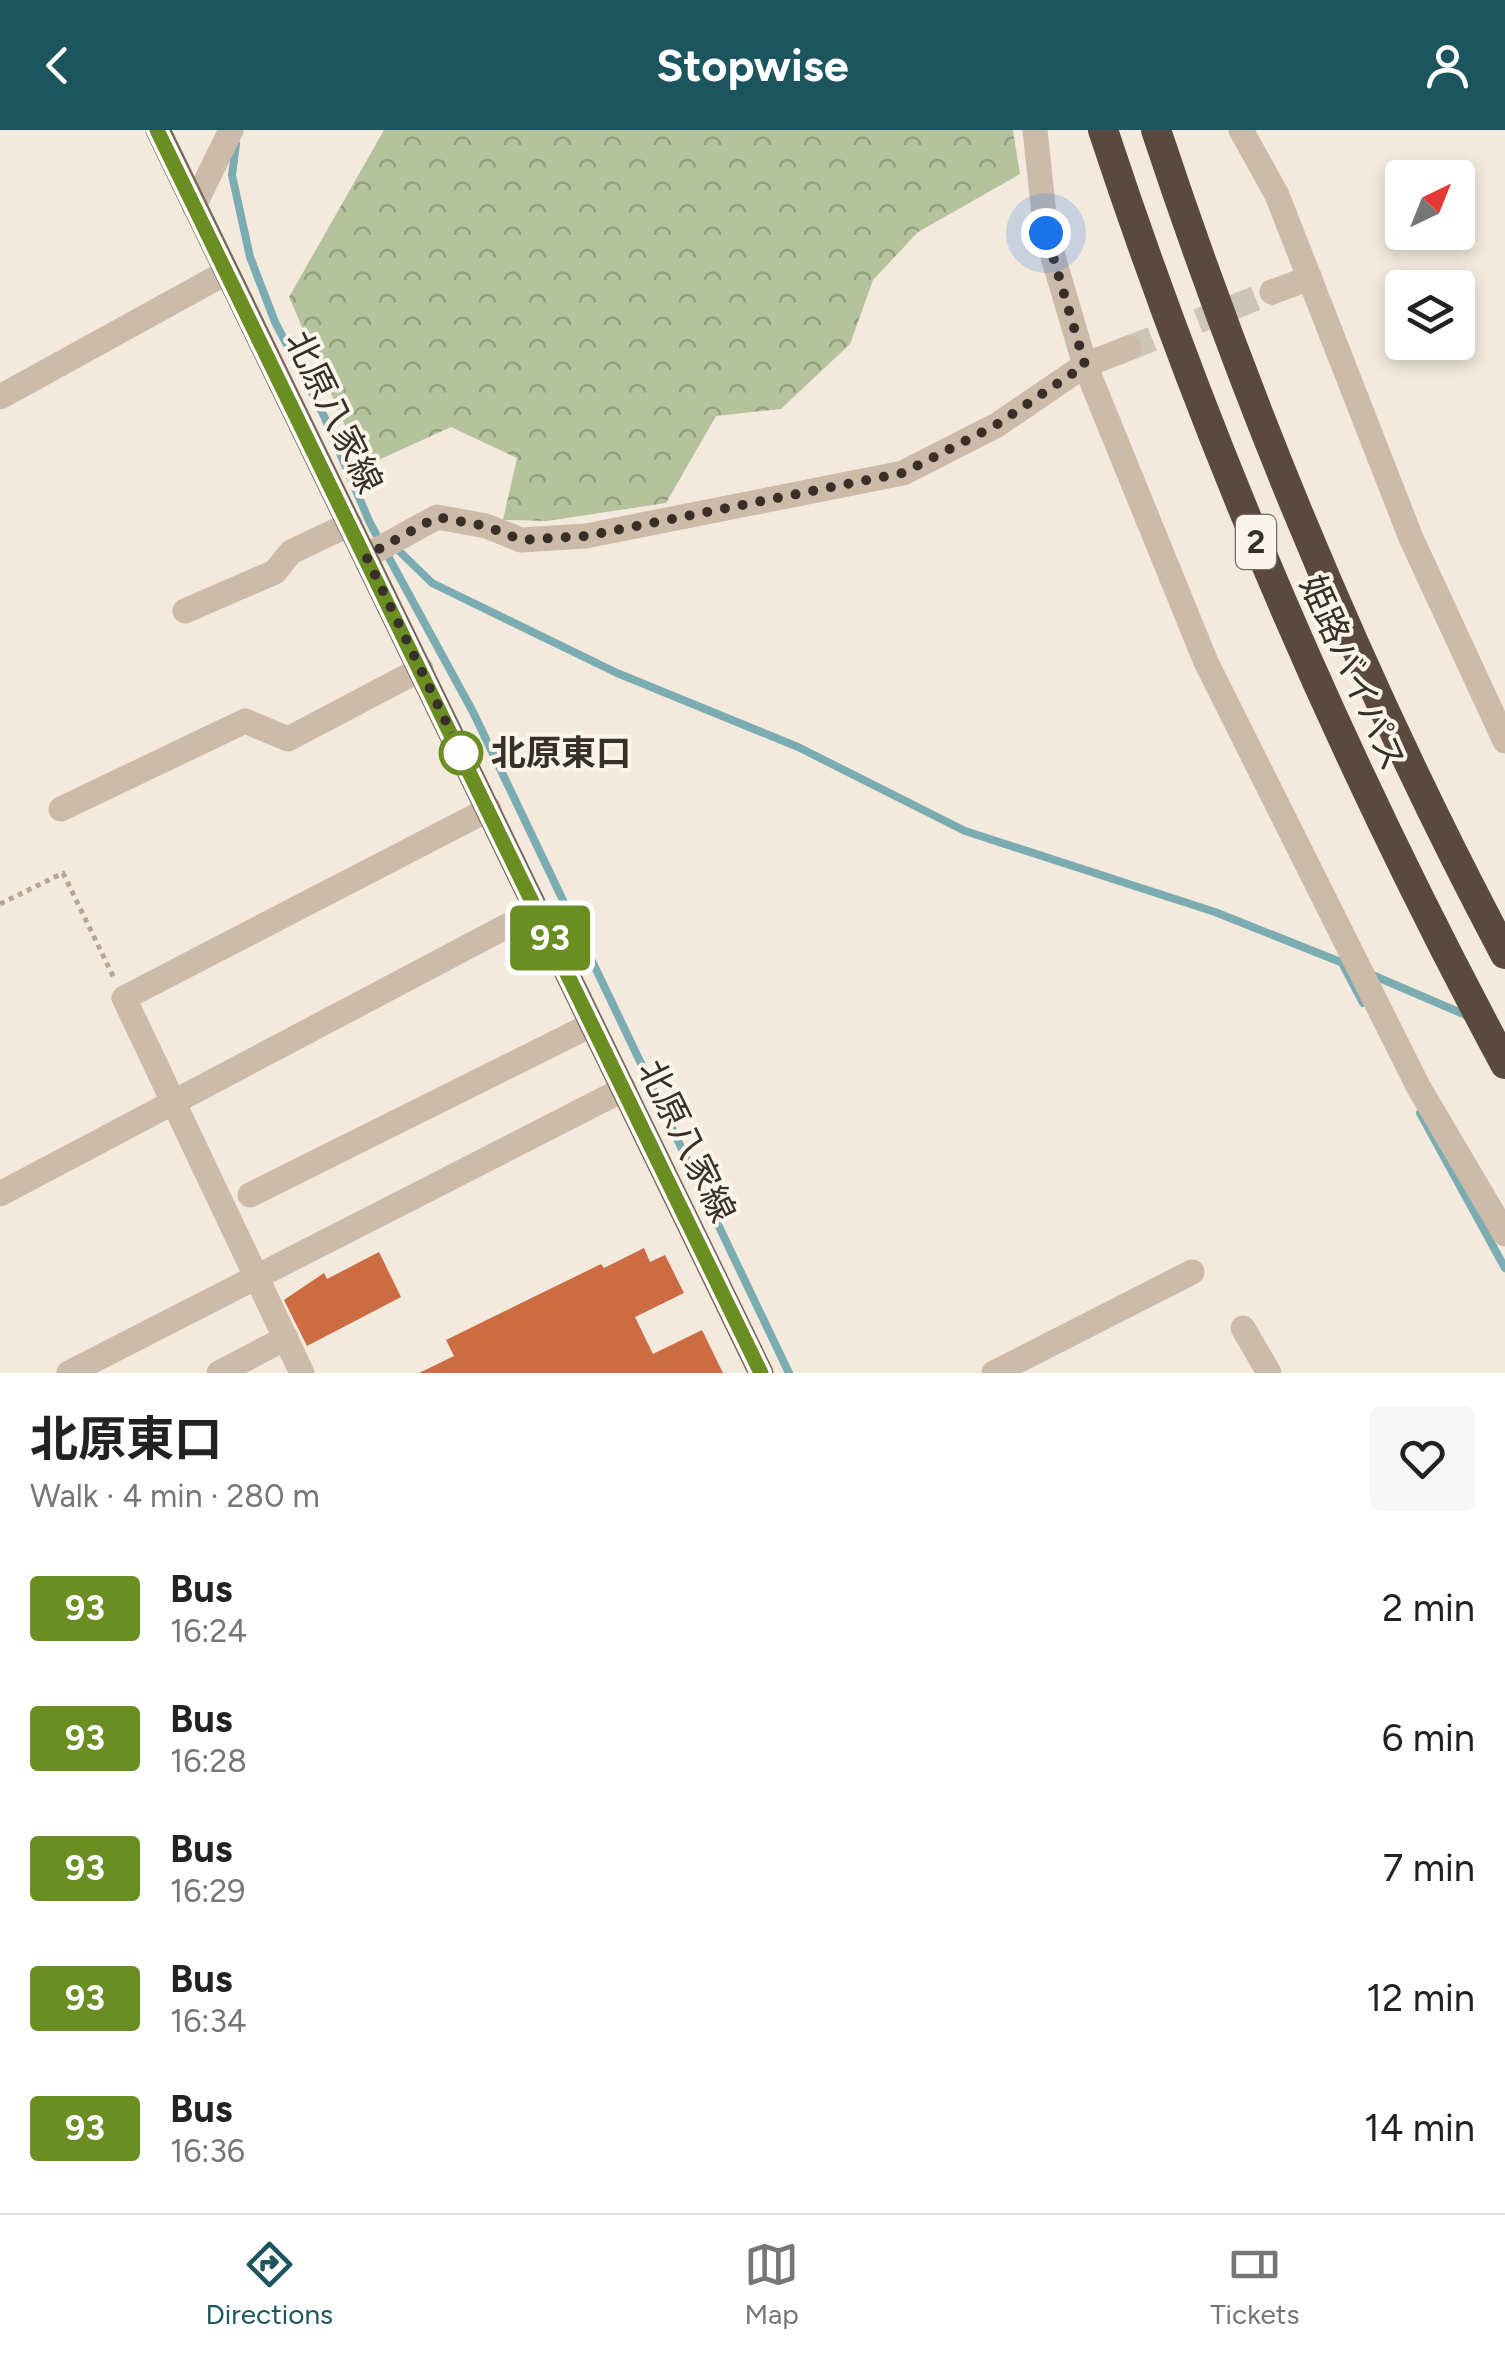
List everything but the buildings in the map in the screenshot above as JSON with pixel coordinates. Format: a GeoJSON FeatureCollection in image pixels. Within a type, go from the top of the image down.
{"type":"FeatureCollection","features":[{"type":"Feature","properties":{"kind":"highway","name":"姫路バイパス"},"geometry":{"type":"LineString","coordinates":[[1103,130],[1200,404],[1282,608],[1362,788],[1505,1064]]}},
{"type":"Feature","properties":{"kind":"highway","name":"姫路バイパス"},"geometry":{"type":"LineString","coordinates":[[1156,130],[1247,386],[1330,588],[1408,761],[1505,954]]}},
{"type":"Feature","properties":{"kind":"main road","name":"北原八家線"},"geometry":{"type":"LineString","coordinates":[[158,130],[761,1373]]}},
{"type":"Feature","properties":{"kind":"street"},"geometry":{"type":"LineString","coordinates":[[194,206],[230,130]]}},
{"type":"Feature","properties":{"kind":"street"},"geometry":{"type":"LineString","coordinates":[[1035,130],[1046,233],[1085,365],[1206,662],[1419,1088],[1505,1234]]}},
{"type":"Feature","properties":{"kind":"street"},"geometry":{"type":"LineString","coordinates":[[1240,130],[1277,195],[1411,538],[1505,741]]}},
{"type":"Feature","properties":{"kind":"street"},"geometry":{"type":"LineString","coordinates":[[0,397],[228,272]]}},
{"type":"Feature","properties":{"kind":"street"},"geometry":{"type":"LineString","coordinates":[[1272,292],[1310,278]]}},
{"type":"Feature","properties":{"kind":"street"},"geometry":{"type":"LineString","coordinates":[[366,556],[437,517],[486,526],[521,540],[586,536],[903,473],[996,425],[1085,365],[1128,348]]}},
{"type":"Feature","properties":{"kind":"street"},"geometry":{"type":"LineString","coordinates":[[186,611],[274,572],[291,552],[350,524]]}},
{"type":"Feature","properties":{"kind":"street"},"geometry":{"type":"LineString","coordinates":[[61,809],[245,721],[288,739],[421,669]]}},
{"type":"Feature","properties":{"kind":"street"},"geometry":{"type":"LineString","coordinates":[[302,1373],[124,998],[488,810]]}},
{"type":"Feature","properties":{"kind":"street"},"geometry":{"type":"LineString","coordinates":[[0,1194],[537,910]]}},
{"type":"Feature","properties":{"kind":"street"},"geometry":{"type":"LineString","coordinates":[[250,1195],[591,1025]]}},
{"type":"Feature","properties":{"kind":"street"},"geometry":{"type":"LineString","coordinates":[[69,1373],[624,1090]]}},
{"type":"Feature","properties":{"kind":"street"},"geometry":{"type":"LineString","coordinates":[[994,1373],[1192,1272]]}},
{"type":"Feature","properties":{"kind":"street"},"geometry":{"type":"LineString","coordinates":[[1243,1328],[1268,1373]]}},
{"type":"Feature","properties":{"kind":"street"},"geometry":{"type":"LineString","coordinates":[[219,1373],[286,1338]]}},
{"type":"Feature","properties":{"kind":"path"},"geometry":{"type":"LineString","coordinates":[[0,904],[63,873],[124,998]]}},
{"type":"Feature","properties":{"kind":"green space"},"geometry":{"type":"Polygon","coordinates":[[[384,130],[1013,130],[1020,174],[918,232],[873,280],[850,344],[781,409],[716,416],[666,503],[547,521],[503,520],[517,458],[451,427],[363,467],[289,297],[384,130]]]}},
{"type":"Feature","properties":{"kind":"waterway"},"geometry":{"type":"LineString","coordinates":[[236,144],[232,175],[250,257],[275,322],[324,416],[370,523],[473,712],[789,1373]]}},
{"type":"Feature","properties":{"kind":"waterway"},"geometry":{"type":"LineString","coordinates":[[395,547],[432,583],[617,673],[798,747],[965,831],[1215,912],[1348,965]]}},
{"type":"Feature","properties":{"kind":"waterway"},"geometry":{"type":"LineString","coordinates":[[1342,963],[1363,1003]]}},
{"type":"Feature","properties":{"kind":"waterway"},"geometry":{"type":"LineString","coordinates":[[1370,974],[1468,1016]]}},
{"type":"Feature","properties":{"kind":"waterway"},"geometry":{"type":"LineString","coordinates":[[1420,1113],[1505,1268]]}},
{"type":"Feature","properties":{"kind":"tunnel"},"geometry":{"type":"LineString","coordinates":[[1129,348],[1272,292]]}},
{"type":"Feature","properties":{"kind":"bus line","name":"93"},"geometry":{"type":"LineString","coordinates":[[157,130],[761,1373]]}},
{"type":"Feature","properties":{"kind":"place","name":"北原東口"},"geometry":{"type":"Point","coordinates":[461,753]}},
{"type":"Feature","properties":{"kind":"route"},"geometry":{"type":"LineString","coordinates":[[461,753],[366,556],[437,517],[486,526],[521,540],[586,536],[903,473],[996,425],[1085,365],[1046,233]]}}]}
